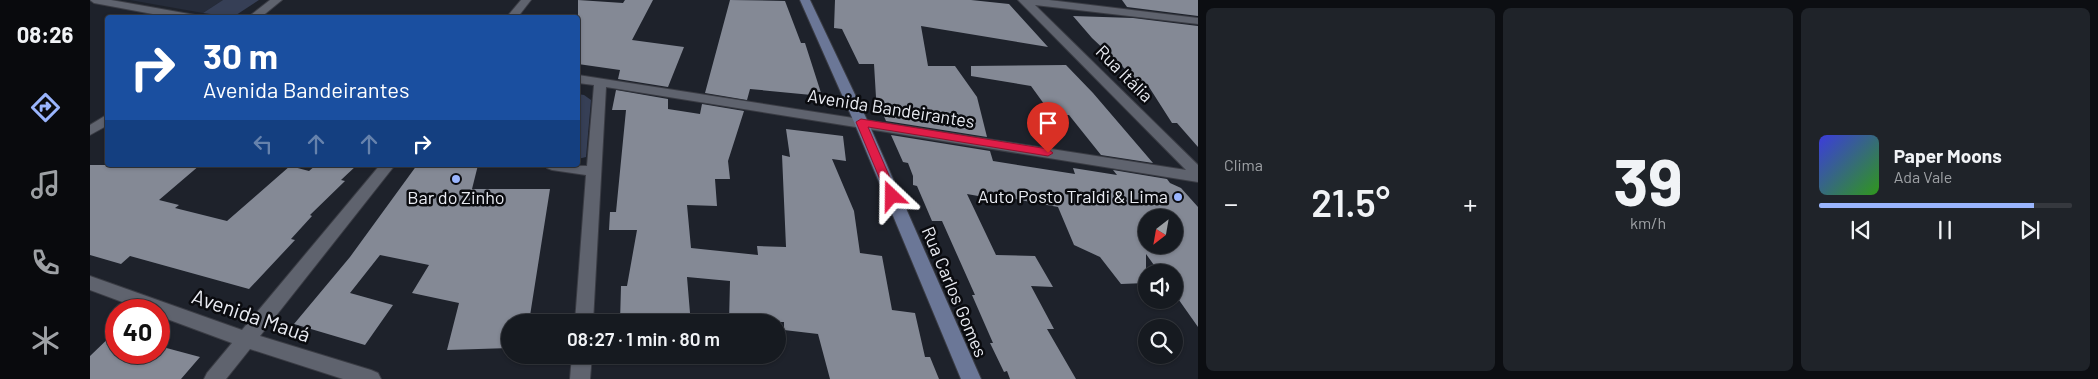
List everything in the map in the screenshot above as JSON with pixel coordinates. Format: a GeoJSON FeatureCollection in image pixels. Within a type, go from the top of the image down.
{"type":"FeatureCollection","features":[{"type":"Feature","properties":{"kind":"street"},"geometry":{"type":"LineString","coordinates":[[94,0],[178,15]]}},
{"type":"Feature","properties":{"kind":"street"},"geometry":{"type":"LineString","coordinates":[[256,15],[277,0]]}},
{"type":"Feature","properties":{"kind":"street"},"geometry":{"type":"LineString","coordinates":[[514,15],[526,0]]}},
{"type":"Feature","properties":{"kind":"street","name":"Rua Carlos Gomes"},"geometry":{"type":"LineString","coordinates":[[805,0],[861,122],[971,379]]}},
{"type":"Feature","properties":{"kind":"street"},"geometry":{"type":"LineString","coordinates":[[1021,0],[1198,21]]}},
{"type":"Feature","properties":{"kind":"street","name":"Rua Itália"},"geometry":{"type":"LineString","coordinates":[[1026,0],[1198,174]]}},
{"type":"Feature","properties":{"kind":"street","name":"Avenida Bandeirantes"},"geometry":{"type":"LineString","coordinates":[[580,79],[861,122],[1198,177]]}},
{"type":"Feature","properties":{"kind":"street"},"geometry":{"type":"LineString","coordinates":[[585,314],[600,83]]}},
{"type":"Feature","properties":{"kind":"street"},"geometry":{"type":"LineString","coordinates":[[90,131],[105,120]]}},
{"type":"Feature","properties":{"kind":"street"},"geometry":{"type":"LineString","coordinates":[[214,379],[386,167]]}},
{"type":"Feature","properties":{"kind":"street"},"geometry":{"type":"LineString","coordinates":[[564,167],[595,172]]}},
{"type":"Feature","properties":{"kind":"street","name":"Avenida Mauá"},"geometry":{"type":"LineString","coordinates":[[90,283],[247,340],[371,379]]}},
{"type":"Feature","properties":{"kind":"street"},"geometry":{"type":"LineString","coordinates":[[580,379],[581,364]]}},
{"type":"Feature","properties":{"kind":"shaded area"},"geometry":{"type":"Polygon","coordinates":[[[130,0],[223,0],[203,13],[130,0]]]}},
{"type":"Feature","properties":{"kind":"shaded area"},"geometry":{"type":"Polygon","coordinates":[[[223,0],[259,0],[236,15],[203,13],[223,0]]]}},
{"type":"Feature","properties":{"kind":"shaded area"},"geometry":{"type":"Polygon","coordinates":[[[580,94],[591,100],[586,157],[580,158],[580,94]]]}},
{"type":"Feature","properties":{"kind":"building"},"geometry":{"type":"Polygon","coordinates":[[[578,0],[623,3],[625,0],[653,0],[632,40],[684,47],[668,87],[618,79],[620,70],[580,64],[580,15],[578,15],[578,0]]]}},
{"type":"Feature","properties":{"kind":"building"},"geometry":{"type":"Polygon","coordinates":[[[730,0],[785,1],[801,43],[805,43],[822,96],[750,89],[747,100],[705,93],[730,0]]]}},
{"type":"Feature","properties":{"kind":"building"},"geometry":{"type":"Polygon","coordinates":[[[835,0],[971,0],[1009,4],[1048,47],[921,26],[928,66],[955,66],[977,97],[987,137],[886,121],[883,114],[877,114],[874,64],[859,64],[842,29],[834,28],[835,0]]]}},
{"type":"Feature","properties":{"kind":"building"},"geometry":{"type":"Polygon","coordinates":[[[1122,0],[1198,0],[1198,16],[1127,7],[1122,0]]]}},
{"type":"Feature","properties":{"kind":"building"},"geometry":{"type":"Polygon","coordinates":[[[1073,16],[1133,18],[1198,26],[1198,147],[1177,123],[1172,123],[1149,87],[1143,86],[1092,38],[1073,16]]]}},
{"type":"Feature","properties":{"kind":"building"},"geometry":{"type":"Polygon","coordinates":[[[1066,65],[1093,93],[1153,163],[1101,155],[1069,115],[1052,115],[1031,86],[971,76],[971,66],[1066,65]]]}},
{"type":"Feature","properties":{"kind":"building"},"geometry":{"type":"Polygon","coordinates":[[[616,90],[668,99],[668,109],[700,114],[702,104],[744,111],[728,161],[730,179],[715,179],[717,206],[687,205],[691,248],[758,255],[757,246],[786,247],[782,155],[790,157],[786,129],[843,136],[846,161],[832,159],[854,211],[860,253],[882,256],[892,310],[915,313],[925,357],[930,357],[939,379],[830,379],[818,334],[786,330],[786,314],[729,314],[730,281],[687,277],[690,313],[620,314],[621,286],[627,286],[637,230],[609,230],[610,212],[616,212],[626,110],[612,110],[616,90]]]}},
{"type":"Feature","properties":{"kind":"building"},"geometry":{"type":"Polygon","coordinates":[[[891,135],[990,151],[993,161],[1075,174],[1073,168],[1117,175],[1113,170],[1167,179],[1170,183],[1181,188],[1198,207],[1198,327],[1183,306],[1183,264],[1153,264],[1146,254],[1146,264],[1138,264],[1138,283],[1121,284],[1100,257],[1074,245],[1058,207],[994,195],[995,199],[967,194],[996,255],[1035,256],[1053,287],[1031,286],[1054,329],[1047,329],[1076,379],[1010,379],[1007,371],[1004,372],[990,343],[993,343],[972,295],[975,295],[942,221],[932,221],[917,186],[913,185],[913,176],[908,163],[903,162],[891,135]]]}},
{"type":"Feature","properties":{"kind":"building"},"geometry":{"type":"Polygon","coordinates":[[[90,165],[105,165],[105,167],[198,167],[159,200],[179,205],[175,208],[227,221],[289,167],[309,171],[314,167],[355,167],[341,180],[345,181],[310,215],[312,216],[291,239],[295,240],[249,289],[130,256],[121,264],[90,255],[90,165]]]}},
{"type":"Feature","properties":{"kind":"building"},"geometry":{"type":"Polygon","coordinates":[[[416,167],[478,167],[472,189],[550,189],[530,314],[501,314],[501,348],[447,350],[459,303],[412,293],[429,265],[380,255],[350,293],[393,305],[365,345],[294,324],[350,257],[416,167]]]}},
{"type":"Feature","properties":{"kind":"building"},"geometry":{"type":"Polygon","coordinates":[[[105,342],[105,364],[170,364],[170,349],[200,357],[181,379],[90,379],[90,356],[105,342]]]}},
{"type":"Feature","properties":{"kind":"place","name":"Bar do Zinho"},"geometry":{"type":"Point","coordinates":[456,179]}},
{"type":"Feature","properties":{"kind":"place","name":"Auto Posto Traldi & Lima"},"geometry":{"type":"Point","coordinates":[1178,197]}},
{"type":"Feature","properties":{"kind":"route"},"geometry":{"type":"LineString","coordinates":[[892,196],[861,122],[1048,153]]}}]}
